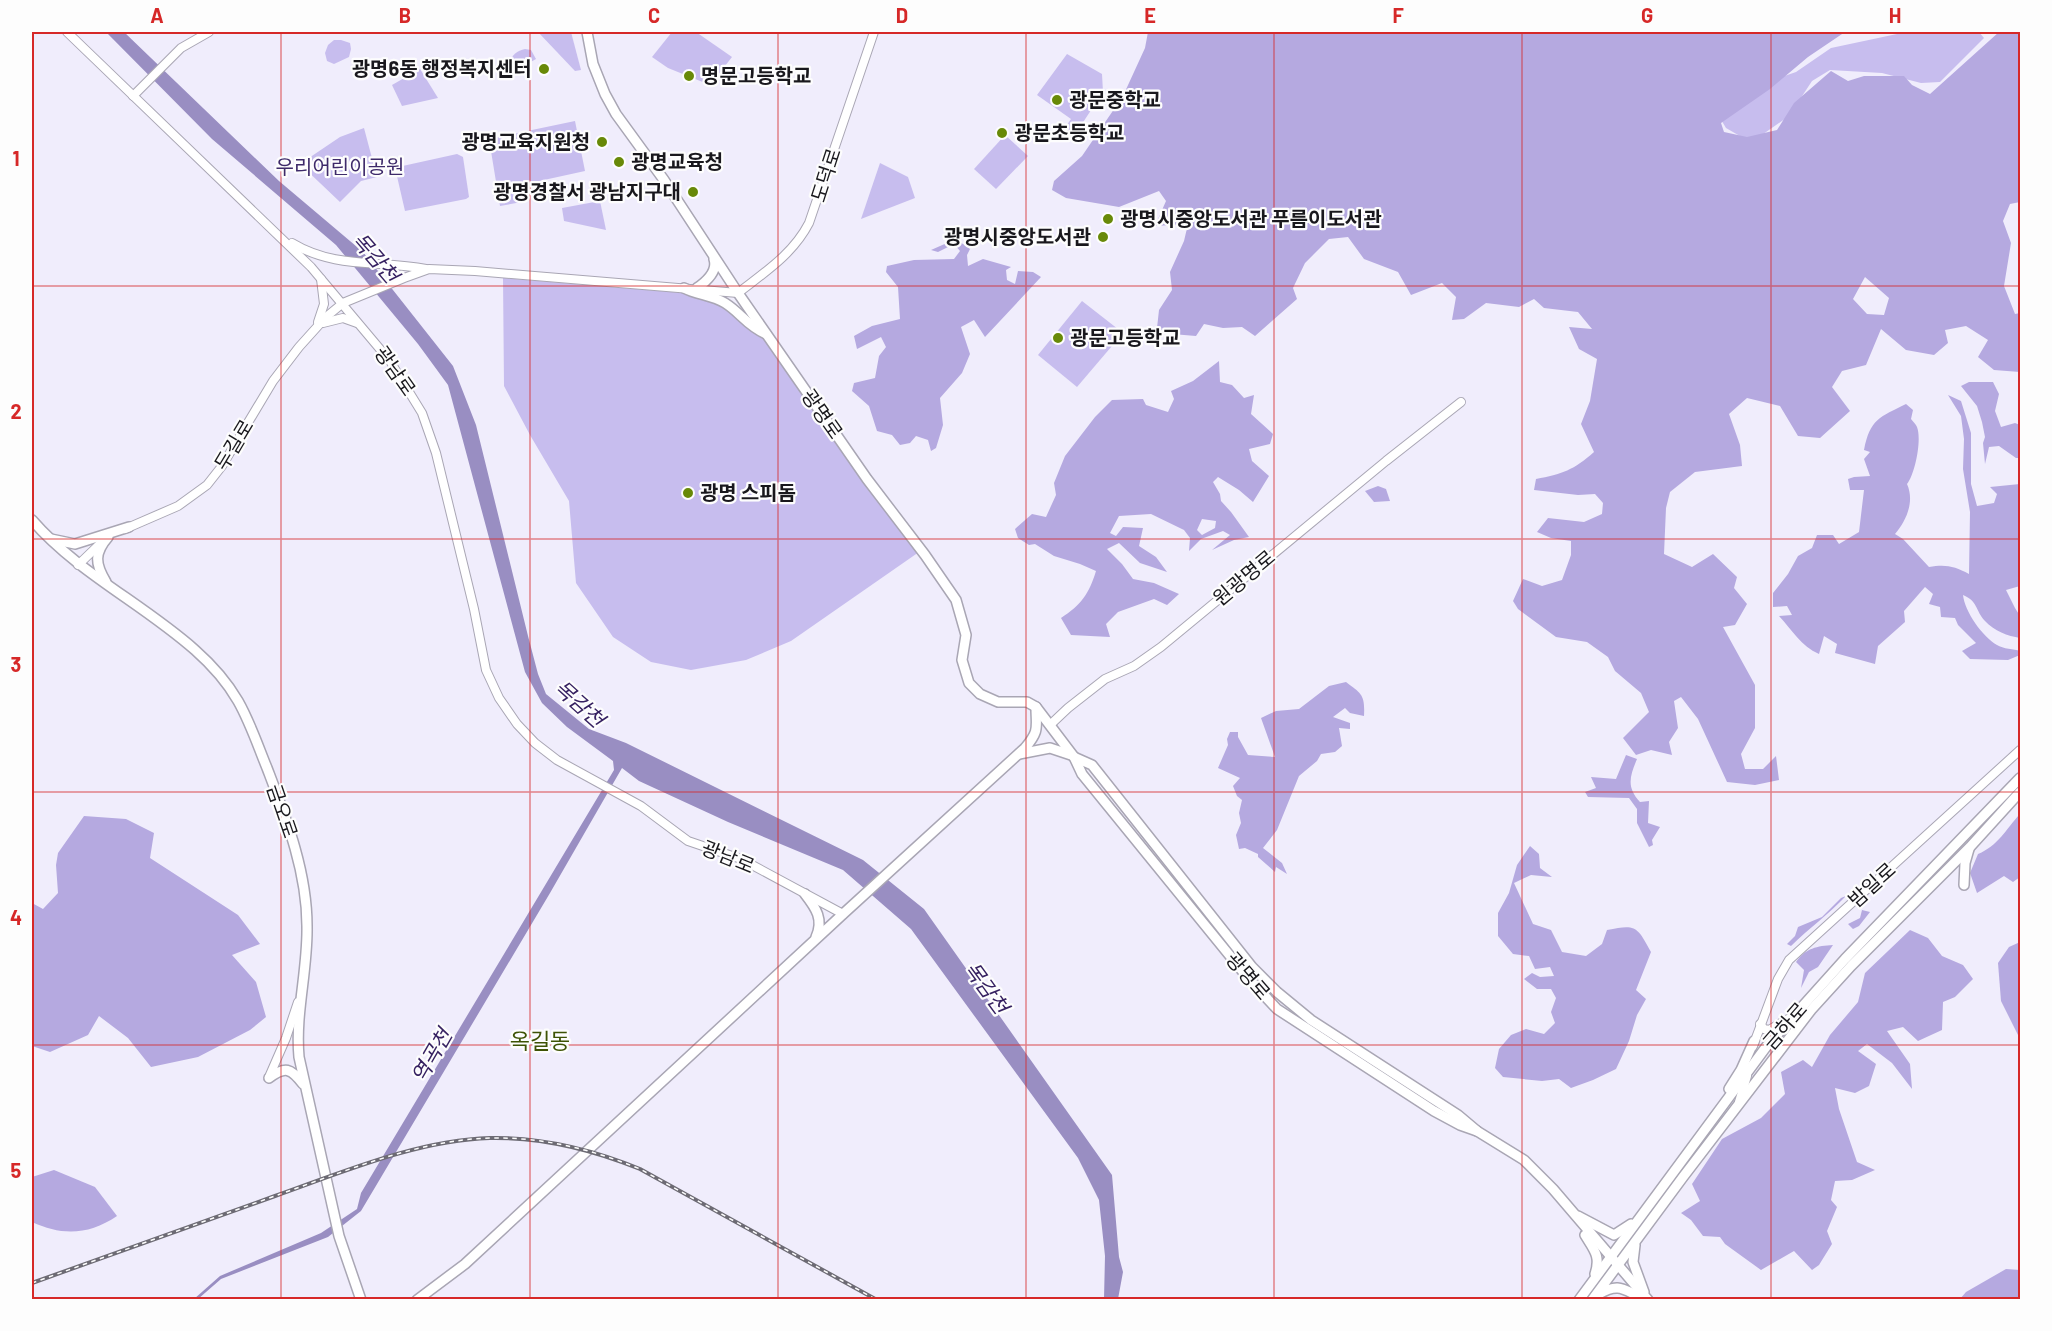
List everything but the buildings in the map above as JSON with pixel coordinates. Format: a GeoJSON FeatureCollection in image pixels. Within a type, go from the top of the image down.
{"type":"FeatureCollection","features":[{"type":"Feature","properties":{"kind":"main road","name":"광명로"},"geometry":{"type":"LineString","coordinates":[[586,32],[593,64],[616,114],[664,180],[738,293],[867,479],[956,600],[966,635],[963,660],[969,683],[980,694],[998,702],[1028,702],[1036,707],[1073,756],[1082,774],[1248,978],[1277,1009],[1434,1111],[1477,1131],[1524,1161],[1553,1189],[1647,1299]]}},
{"type":"Feature","properties":{"kind":"main road"},"geometry":{"type":"LineString","coordinates":[[698,288],[714,270],[716,264],[712,254]]}},
{"type":"Feature","properties":{"kind":"main road"},"geometry":{"type":"LineString","coordinates":[[684,288],[692,293],[722,301],[752,327],[768,335]]}},
{"type":"Feature","properties":{"kind":"main road","name":"금오로"},"geometry":{"type":"LineString","coordinates":[[32,520],[78,565],[178,636],[206,660],[228,685],[246,717],[287,824],[302,878],[308,922],[297,1032],[299,1057],[339,1236],[361,1299]]}},
{"type":"Feature","properties":{"kind":"main road"},"geometry":{"type":"LineString","coordinates":[[47,537],[75,544],[129,527]]}},
{"type":"Feature","properties":{"kind":"main road"},"geometry":{"type":"LineString","coordinates":[[108,537],[98,550],[96,561],[100,573],[109,586]]}},
{"type":"Feature","properties":{"kind":"main road"},"geometry":{"type":"LineString","coordinates":[[1022,751],[1032,740],[1038,726],[1036,707]]}},
{"type":"Feature","properties":{"kind":"main road","name":"원광명로"},"geometry":{"type":"LineString","coordinates":[[417,1299],[465,1264],[855,902],[1050,725]]}},
{"type":"Feature","properties":{"kind":"main road"},"geometry":{"type":"LineString","coordinates":[[1022,751],[1050,748],[1073,756]]}},
{"type":"Feature","properties":{"kind":"main road","name":"금하로"},"geometry":{"type":"LineString","coordinates":[[1579,1299],[1766,1047],[1845,959],[2020,778]]}},
{"type":"Feature","properties":{"kind":"main road","name":"금하로"},"geometry":{"type":"LineString","coordinates":[[1593,1298],[1811,1010],[1851,966],[1970,847],[2020,792]]}},
{"type":"Feature","properties":{"kind":"main road"},"geometry":{"type":"LineString","coordinates":[[1943,873],[1953,873],[1964,885],[1965,859],[1970,847]]}},
{"type":"Feature","properties":{"kind":"main road"},"geometry":{"type":"LineString","coordinates":[[805,894],[815,907],[819,918],[819,929],[814,941]]}},
{"type":"Feature","properties":{"kind":"main road"},"geometry":{"type":"LineString","coordinates":[[1712,1120],[1741,1070],[1754,1041]]}},
{"type":"Feature","properties":{"kind":"main road"},"geometry":{"type":"LineString","coordinates":[[269,1078],[279,1071],[289,1070],[305,1086]]}},
{"type":"Feature","properties":{"kind":"main road"},"geometry":{"type":"LineString","coordinates":[[1572,1212],[1614,1235],[1638,1219]]}},
{"type":"Feature","properties":{"kind":"main road"},"geometry":{"type":"LineString","coordinates":[[1572,1212],[1598,1256],[1593,1280]]}},
{"type":"Feature","properties":{"kind":"main road"},"geometry":{"type":"LineString","coordinates":[[1639,1236],[1633,1253],[1633,1262],[1647,1299]]}},
{"type":"Feature","properties":{"kind":"main road"},"geometry":{"type":"LineString","coordinates":[[1593,1298],[1614,1287],[1621,1287],[1647,1299]]}},
{"type":"Feature","properties":{"kind":"street","name":"광남로"},"geometry":{"type":"LineString","coordinates":[[66,32],[320,276],[397,371],[417,403],[426,423],[444,486],[486,670],[499,698],[523,731],[557,760],[641,806],[688,841],[741,859],[843,914]]}},
{"type":"Feature","properties":{"kind":"street"},"geometry":{"type":"LineString","coordinates":[[133,96],[181,48],[209,32]]}},
{"type":"Feature","properties":{"kind":"street","name":"도덕로"},"geometry":{"type":"LineString","coordinates":[[738,293],[786,255],[795,246],[809,223],[874,32]]}},
{"type":"Feature","properties":{"kind":"street"},"geometry":{"type":"LineString","coordinates":[[278,235],[320,257],[344,262],[406,265],[429,269],[493,272],[738,293]]}},
{"type":"Feature","properties":{"kind":"street","name":"두길로"},"geometry":{"type":"LineString","coordinates":[[78,565],[108,537],[178,506],[207,484],[222,466],[273,381],[316,326],[343,303],[429,269]]}},
{"type":"Feature","properties":{"kind":"street"},"geometry":{"type":"LineString","coordinates":[[316,326],[324,304],[320,276]]}},
{"type":"Feature","properties":{"kind":"street"},"geometry":{"type":"LineString","coordinates":[[316,326],[343,318],[361,325]]}},
{"type":"Feature","properties":{"kind":"street","name":"원광명로"},"geometry":{"type":"LineString","coordinates":[[1050,725],[1105,679],[1134,666],[1161,647],[1461,402]]}},
{"type":"Feature","properties":{"kind":"street","name":"밤일로"},"geometry":{"type":"LineString","coordinates":[[1738,1107],[1754,1041],[1778,979],[1789,960],[2020,750]]}},
{"type":"Feature","properties":{"kind":"street"},"geometry":{"type":"LineString","coordinates":[[269,1078],[303,989]]}},
{"type":"Feature","properties":{"kind":"street"},"geometry":{"type":"LineString","coordinates":[[1760,1024],[1766,1030],[1773,1029],[1794,1015]]}},
{"type":"Feature","properties":{"kind":"green space"},"geometry":{"type":"Polygon","coordinates":[[[538,32],[571,32],[581,70],[575,71],[538,32]]]}},
{"type":"Feature","properties":{"kind":"green space"},"geometry":{"type":"Polygon","coordinates":[[[672,32],[696,32],[732,57],[710,85],[668,68],[652,57],[672,32]]]}},
{"type":"Feature","properties":{"kind":"green space"},"geometry":{"type":"Polygon","coordinates":[[[1898,32],[1979,32],[1984,38],[1940,82],[1921,83],[1882,73],[1830,70],[1812,81],[1789,116],[1756,139],[1745,139],[1726,128],[1720,118],[1770,81],[1796,72],[1831,48],[1898,32]]]}},
{"type":"Feature","properties":{"kind":"green space"},"geometry":{"type":"Polygon","coordinates":[[[334,40],[350,43],[351,49],[349,57],[334,64],[327,61],[325,53],[328,45],[334,40]]]}},
{"type":"Feature","properties":{"kind":"green space"},"geometry":{"type":"Polygon","coordinates":[[[525,49],[531,50],[536,59],[515,71],[511,63],[512,57],[525,49]]]}},
{"type":"Feature","properties":{"kind":"green space"},"geometry":{"type":"Polygon","coordinates":[[[1067,54],[1102,74],[1103,92],[1072,139],[1062,132],[1071,119],[1037,95],[1067,54]]]}},
{"type":"Feature","properties":{"kind":"green space"},"geometry":{"type":"Polygon","coordinates":[[[420,69],[438,98],[402,106],[392,85],[420,69]]]}},
{"type":"Feature","properties":{"kind":"green space"},"geometry":{"type":"Polygon","coordinates":[[[575,121],[585,171],[521,185],[524,186],[527,201],[500,206],[489,139],[575,121]]]}},
{"type":"Feature","properties":{"kind":"green space","name":"우리어린이공원"},"geometry":{"type":"Polygon","coordinates":[[[364,128],[377,177],[361,181],[340,202],[300,164],[340,137],[364,128]]]}},
{"type":"Feature","properties":{"kind":"green space"},"geometry":{"type":"Polygon","coordinates":[[[1005,135],[1028,156],[996,189],[974,169],[1005,135]]]}},
{"type":"Feature","properties":{"kind":"green space"},"geometry":{"type":"Polygon","coordinates":[[[457,154],[463,157],[469,197],[405,211],[396,172],[398,167],[457,154]]]}},
{"type":"Feature","properties":{"kind":"green space"},"geometry":{"type":"Polygon","coordinates":[[[880,163],[908,177],[915,198],[861,219],[880,163]]]}},
{"type":"Feature","properties":{"kind":"green space"},"geometry":{"type":"Polygon","coordinates":[[[600,201],[606,230],[564,221],[562,208],[600,201]]]}},
{"type":"Feature","properties":{"kind":"green space"},"geometry":{"type":"Polygon","coordinates":[[[503,278],[721,296],[765,339],[919,552],[791,641],[746,660],[691,670],[651,662],[613,637],[576,583],[569,501],[504,386],[503,278]]]}},
{"type":"Feature","properties":{"kind":"green space"},"geometry":{"type":"Polygon","coordinates":[[[1082,301],[1123,333],[1077,387],[1038,355],[1082,301]]]}},
{"type":"Feature","properties":{"kind":"shaded area","name":"목감천"},"geometry":{"type":"Polygon","coordinates":[[[106,32],[124,32],[279,181],[363,252],[453,366],[476,425],[528,636],[546,694],[589,729],[626,743],[863,860],[924,909],[1112,1175],[1119,1257],[1123,1272],[1118,1299],[1104,1299],[1105,1256],[1099,1200],[1078,1158],[911,929],[843,870],[728,822],[639,781],[622,768],[361,1211],[328,1237],[221,1279],[198,1299],[194,1299],[220,1276],[321,1233],[357,1209],[361,1193],[614,770],[613,761],[567,727],[542,703],[525,672],[448,385],[418,344],[336,245],[212,139],[106,32]]]}},
{"type":"Feature","properties":{"kind":"shaded area"},"geometry":{"type":"Polygon","coordinates":[[[1148,32],[1845,32],[1721,123],[1724,132],[1747,137],[1777,130],[1794,103],[1831,71],[1848,81],[1864,76],[1904,76],[1912,85],[1930,94],[1999,32],[2020,32],[2020,202],[2010,204],[2003,221],[2011,243],[2004,286],[2015,314],[2020,313],[2020,372],[1994,370],[1978,357],[1988,340],[1966,326],[1945,330],[1948,343],[1934,355],[1906,350],[1881,329],[1866,365],[1842,371],[1832,387],[1850,411],[1820,438],[1798,436],[1780,406],[1747,398],[1729,414],[1740,445],[1742,466],[1695,472],[1670,492],[1666,508],[1664,554],[1692,567],[1713,554],[1737,577],[1734,588],[1747,604],[1735,625],[1723,627],[1755,685],[1755,728],[1741,754],[1745,769],[1763,769],[1776,756],[1779,780],[1755,785],[1727,782],[1698,719],[1681,697],[1674,701],[1678,728],[1669,742],[1672,755],[1651,750],[1636,755],[1623,738],[1649,712],[1641,693],[1615,671],[1608,657],[1587,642],[1556,637],[1518,609],[1513,601],[1523,579],[1542,586],[1562,580],[1571,555],[1571,541],[1551,538],[1537,532],[1548,518],[1584,522],[1602,514],[1603,503],[1595,494],[1578,495],[1534,490],[1536,479],[1567,470],[1594,452],[1581,424],[1590,401],[1597,359],[1579,349],[1569,327],[1592,329],[1578,312],[1544,308],[1534,299],[1519,307],[1486,303],[1464,319],[1452,320],[1456,297],[1442,283],[1411,295],[1398,272],[1364,259],[1348,237],[1329,239],[1305,263],[1293,288],[1297,299],[1255,336],[1242,327],[1223,328],[1204,324],[1196,336],[1172,334],[1157,328],[1159,310],[1172,290],[1170,272],[1184,241],[1188,224],[1155,226],[1166,201],[1159,191],[1119,207],[1066,198],[1052,190],[1054,181],[1082,156],[1123,96],[1145,48],[1148,32]],[[1865,277],[1853,299],[1867,314],[1884,315],[1889,298],[1865,277]]]}},
{"type":"Feature","properties":{"kind":"shaded area"},"geometry":{"type":"Polygon","coordinates":[[[956,239],[970,249],[967,255],[968,266],[983,259],[1011,267],[1006,270],[1007,280],[1015,284],[1018,271],[1033,272],[1041,277],[985,337],[974,320],[961,327],[970,354],[962,373],[940,398],[943,425],[936,448],[931,451],[928,440],[916,436],[910,443],[900,445],[892,435],[877,431],[869,406],[852,391],[854,383],[875,378],[879,356],[886,347],[881,337],[857,349],[854,336],[872,326],[900,319],[898,287],[886,272],[887,266],[914,260],[954,259],[960,251],[954,244],[938,252],[931,250],[956,239]]]}},
{"type":"Feature","properties":{"kind":"shaded area"},"geometry":{"type":"Polygon","coordinates":[[[1219,361],[1220,382],[1232,385],[1244,398],[1254,395],[1251,414],[1273,434],[1270,444],[1249,449],[1252,461],[1269,476],[1253,502],[1218,477],[1213,482],[1221,501],[1249,537],[1234,540],[1212,550],[1230,535],[1223,531],[1201,539],[1189,551],[1190,538],[1184,530],[1151,514],[1119,516],[1110,533],[1116,536],[1123,527],[1143,528],[1139,546],[1156,557],[1167,572],[1140,563],[1119,543],[1107,549],[1133,579],[1154,583],[1179,594],[1167,605],[1154,599],[1118,612],[1106,624],[1110,637],[1071,635],[1061,618],[1083,598],[1096,571],[1054,556],[1035,544],[1029,545],[1018,538],[1015,529],[1032,514],[1046,517],[1056,495],[1054,483],[1065,456],[1095,417],[1112,400],[1143,399],[1146,405],[1168,412],[1174,399],[1171,391],[1193,381],[1219,361]],[[1202,519],[1197,530],[1202,535],[1215,528],[1216,521],[1202,519]]]}},
{"type":"Feature","properties":{"kind":"shaded area"},"geometry":{"type":"Polygon","coordinates":[[[1969,382],[1993,382],[1999,394],[1995,411],[2001,427],[2015,423],[2020,425],[2020,458],[2016,458],[1999,446],[1989,447],[1985,464],[1983,443],[1985,437],[1982,422],[1977,406],[1961,386],[1969,382]]]}},
{"type":"Feature","properties":{"kind":"shaded area"},"geometry":{"type":"Polygon","coordinates":[[[1948,395],[1961,401],[1971,433],[1971,484],[1977,506],[1994,503],[1997,494],[1990,487],[2020,484],[2020,586],[2006,590],[2020,616],[2020,638],[1993,628],[1985,621],[1971,600],[1963,595],[1971,616],[1986,636],[1999,646],[2020,651],[2020,655],[2008,660],[1970,659],[1962,651],[1976,643],[1958,625],[1955,618],[1941,617],[1940,607],[1929,604],[1933,594],[1925,587],[1904,611],[1905,622],[1878,646],[1875,664],[1835,653],[1837,644],[1824,636],[1819,654],[1813,651],[1779,616],[1792,615],[1787,606],[1773,607],[1773,593],[1798,556],[1812,548],[1817,535],[1833,535],[1839,544],[1859,532],[1864,490],[1850,490],[1848,479],[1870,476],[1864,459],[1870,452],[1864,450],[1869,432],[1883,416],[1906,404],[1913,410],[1911,419],[1917,427],[1918,448],[1913,473],[1907,484],[1910,504],[1903,523],[1895,534],[1903,539],[1929,567],[1950,566],[1969,574],[1970,512],[1963,469],[1964,439],[1961,416],[1948,395]]]}},
{"type":"Feature","properties":{"kind":"shaded area"},"geometry":{"type":"Polygon","coordinates":[[[1378,486],[1386,489],[1390,501],[1374,502],[1365,491],[1378,486]]]}},
{"type":"Feature","properties":{"kind":"shaded area"},"geometry":{"type":"Polygon","coordinates":[[[1346,682],[1361,696],[1364,716],[1350,713],[1345,708],[1333,717],[1350,723],[1350,729],[1339,728],[1342,746],[1335,752],[1321,754],[1317,761],[1299,776],[1277,830],[1263,848],[1282,863],[1287,874],[1276,867],[1275,872],[1258,857],[1258,854],[1245,848],[1239,849],[1236,835],[1241,823],[1239,813],[1242,800],[1237,796],[1233,786],[1240,778],[1218,768],[1228,745],[1227,739],[1230,732],[1238,732],[1238,737],[1248,755],[1275,757],[1261,718],[1276,711],[1299,709],[1329,686],[1346,682]]]}},
{"type":"Feature","properties":{"kind":"shaded area"},"geometry":{"type":"Polygon","coordinates":[[[1626,755],[1637,759],[1631,776],[1631,786],[1640,802],[1649,801],[1648,823],[1660,827],[1652,840],[1653,845],[1649,847],[1637,823],[1637,809],[1629,798],[1588,797],[1585,792],[1596,788],[1591,777],[1616,779],[1626,755]]]}},
{"type":"Feature","properties":{"kind":"shaded area"},"geometry":{"type":"Polygon","coordinates":[[[2020,814],[2020,877],[2013,882],[2004,876],[1977,893],[1970,873],[1978,854],[1996,842],[2020,814]]]}},
{"type":"Feature","properties":{"kind":"shaded area"},"geometry":{"type":"Polygon","coordinates":[[[84,816],[126,819],[154,833],[150,858],[238,915],[260,944],[232,955],[256,982],[266,1017],[250,1030],[198,1057],[151,1067],[128,1038],[99,1016],[88,1035],[50,1052],[32,1046],[32,903],[43,909],[58,893],[56,865],[58,853],[84,816]]]}},
{"type":"Feature","properties":{"kind":"shaded area"},"geometry":{"type":"Polygon","coordinates":[[[1530,846],[1539,854],[1540,868],[1552,877],[1531,875],[1514,883],[1533,924],[1551,930],[1562,952],[1586,956],[1602,944],[1607,930],[1630,927],[1639,932],[1651,952],[1636,990],[1646,999],[1637,1015],[1629,1041],[1616,1069],[1571,1088],[1559,1079],[1542,1081],[1503,1077],[1495,1068],[1499,1049],[1511,1035],[1526,1029],[1544,1034],[1555,1023],[1551,1012],[1556,998],[1551,989],[1537,989],[1524,979],[1532,973],[1540,977],[1554,976],[1550,967],[1535,969],[1529,956],[1513,954],[1498,936],[1498,913],[1509,893],[1517,865],[1530,846]]]}},
{"type":"Feature","properties":{"kind":"shaded area"},"geometry":{"type":"Polygon","coordinates":[[[1846,896],[1791,946],[1787,944],[1795,936],[1798,927],[1822,917],[1846,896]]]}},
{"type":"Feature","properties":{"kind":"shaded area"},"geometry":{"type":"Polygon","coordinates":[[[1862,910],[1870,912],[1859,926],[1853,929],[1848,924],[1860,918],[1862,910]]]}},
{"type":"Feature","properties":{"kind":"shaded area"},"geometry":{"type":"Polygon","coordinates":[[[1910,930],[1928,938],[1942,956],[1963,965],[1973,979],[1955,997],[1943,1002],[1942,1030],[1918,1041],[1903,1027],[1887,1031],[1910,1064],[1912,1089],[1892,1063],[1867,1044],[1858,1051],[1876,1064],[1869,1086],[1855,1093],[1835,1088],[1839,1109],[1857,1162],[1875,1170],[1852,1180],[1835,1181],[1831,1200],[1837,1207],[1827,1231],[1832,1244],[1819,1265],[1812,1270],[1794,1251],[1761,1270],[1725,1244],[1720,1237],[1703,1236],[1691,1220],[1681,1213],[1700,1201],[1692,1184],[1722,1139],[1761,1118],[1785,1094],[1781,1072],[1803,1060],[1812,1067],[1830,1035],[1858,1002],[1865,973],[1910,930]]]}},
{"type":"Feature","properties":{"kind":"shaded area"},"geometry":{"type":"Polygon","coordinates":[[[2020,942],[2020,1039],[2001,1001],[1998,963],[2009,947],[2020,942]]]}},
{"type":"Feature","properties":{"kind":"shaded area"},"geometry":{"type":"Polygon","coordinates":[[[1833,945],[1818,967],[1809,972],[1801,988],[1804,970],[1796,962],[1812,949],[1833,945]]]}},
{"type":"Feature","properties":{"kind":"shaded area"},"geometry":{"type":"Polygon","coordinates":[[[54,1170],[95,1187],[117,1216],[96,1227],[75,1231],[54,1230],[32,1222],[32,1177],[54,1170]]]}},
{"type":"Feature","properties":{"kind":"shaded area"},"geometry":{"type":"Polygon","coordinates":[[[2006,1269],[2020,1270],[2020,1299],[1960,1299],[1966,1292],[2006,1269]]]}},
{"type":"Feature","properties":{"kind":"railway"},"geometry":{"type":"LineString","coordinates":[[32,1283],[381,1159],[463,1140],[510,1138],[548,1142],[585,1150],[640,1169],[877,1300]]}},
{"type":"Feature","properties":{"kind":"place","name":"광명6동 행정복지센터"},"geometry":{"type":"Point","coordinates":[544,69]}},
{"type":"Feature","properties":{"kind":"place","name":"명문고등학교"},"geometry":{"type":"Point","coordinates":[689,76]}},
{"type":"Feature","properties":{"kind":"place","name":"광문중학교"},"geometry":{"type":"Point","coordinates":[1057,100]}},
{"type":"Feature","properties":{"kind":"place","name":"광문초등학교"},"geometry":{"type":"Point","coordinates":[1002,133]}},
{"type":"Feature","properties":{"kind":"place","name":"광명교육지원청"},"geometry":{"type":"Point","coordinates":[602,142]}},
{"type":"Feature","properties":{"kind":"place","name":"광명교육청"},"geometry":{"type":"Point","coordinates":[619,162]}},
{"type":"Feature","properties":{"kind":"place","name":"광명경찰서 광남지구대"},"geometry":{"type":"Point","coordinates":[693,192]}},
{"type":"Feature","properties":{"kind":"place","name":"광명시중앙도서관 푸름이도서관"},"geometry":{"type":"Point","coordinates":[1108,219]}},
{"type":"Feature","properties":{"kind":"place","name":"광명시중앙도서관"},"geometry":{"type":"Point","coordinates":[1103,237]}},
{"type":"Feature","properties":{"kind":"place","name":"광문고등학교"},"geometry":{"type":"Point","coordinates":[1058,338]}},
{"type":"Feature","properties":{"kind":"place","name":"광명 스피돔"},"geometry":{"type":"Point","coordinates":[688,493]}},
{"type":"Feature","properties":{"kind":"district","name":"옥길동"},"geometry":{"type":"Point","coordinates":[540,1041]}},
{"type":"Feature","properties":{"kind":"water label","name":"역곡천"},"geometry":{"type":"Point","coordinates":[432,1056]}}]}
